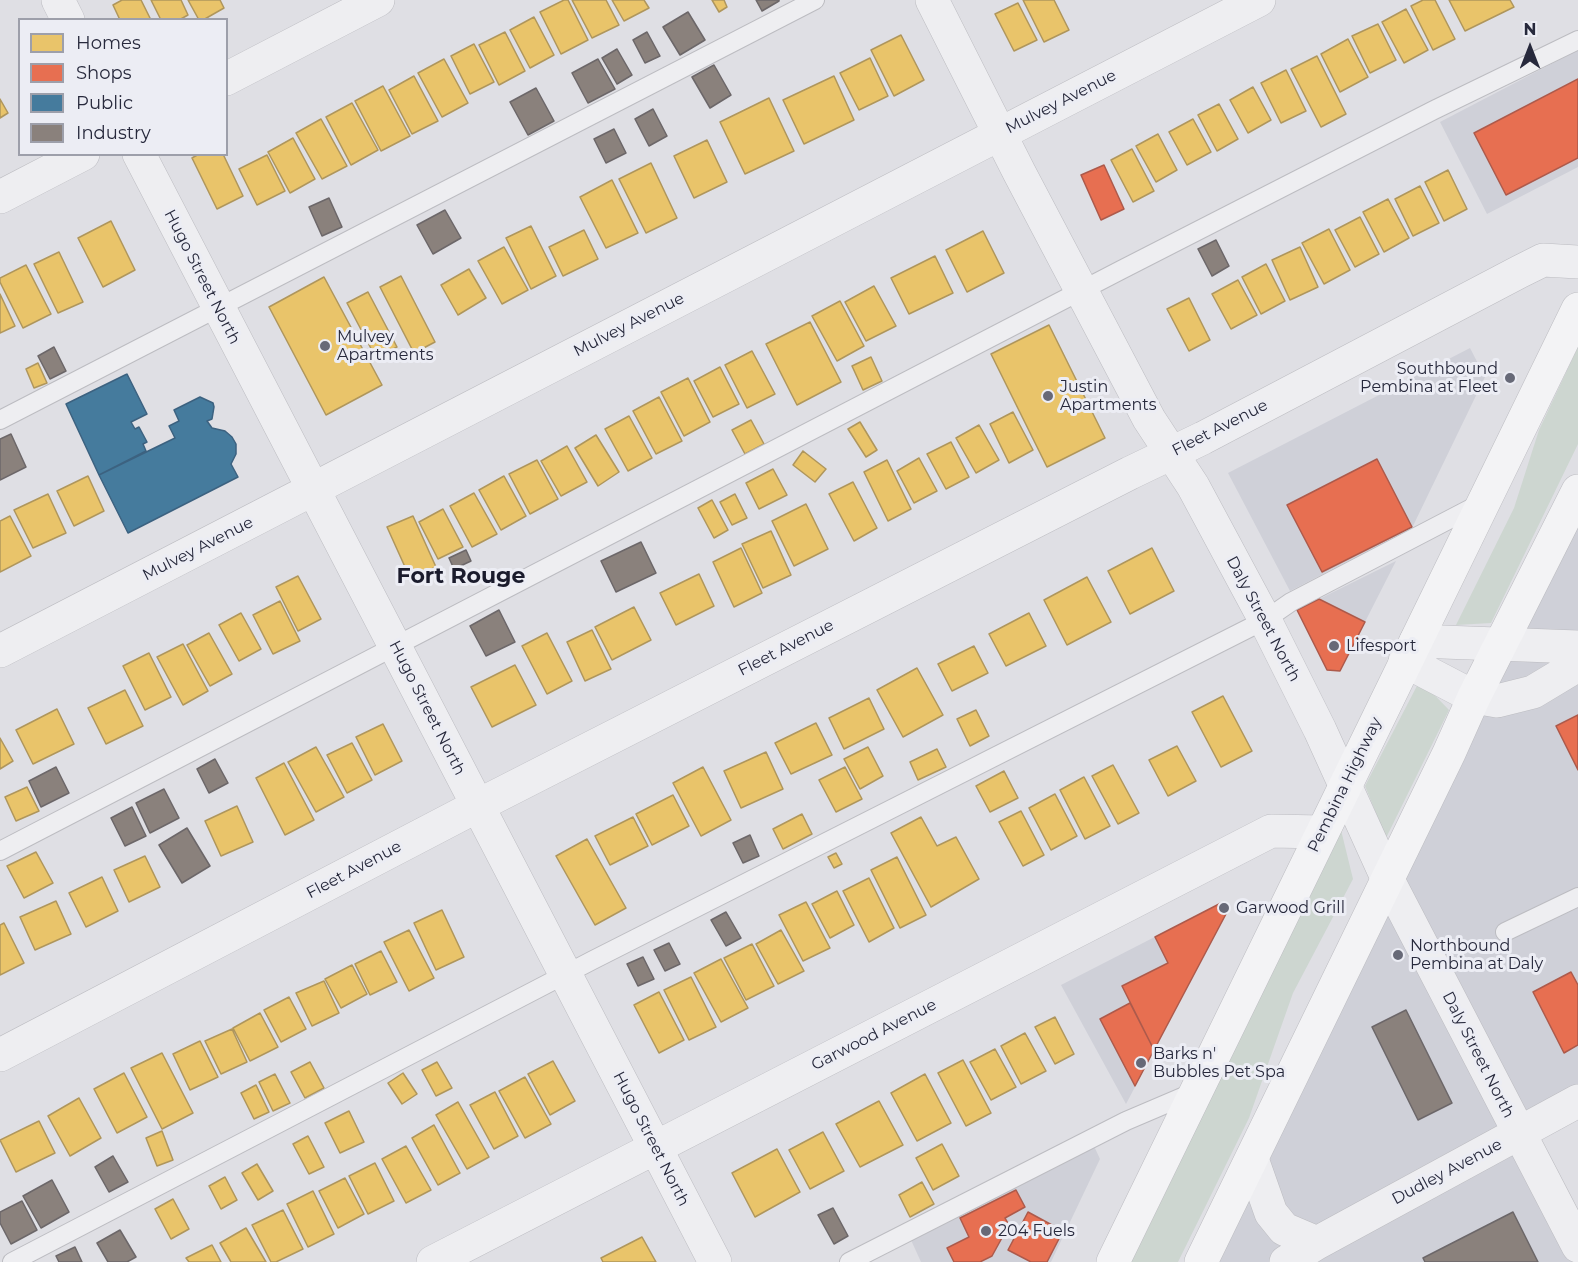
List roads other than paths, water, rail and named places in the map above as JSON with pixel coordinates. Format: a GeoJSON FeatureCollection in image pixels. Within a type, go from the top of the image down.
{"type":"FeatureCollection","features":[{"type":"Feature","properties":{"kind":"main road","name":"Pembina Highway"},"geometry":{"type":"LineString","coordinates":[[1113,1262],[1578,309]]}},
{"type":"Feature","properties":{"kind":"main road"},"geometry":{"type":"LineString","coordinates":[[1201,1262],[1388,880],[1474,697],[1578,491]]}},
{"type":"Feature","properties":{"kind":"street"},"geometry":{"type":"LineString","coordinates":[[58,0],[67,18]]}},
{"type":"Feature","properties":{"kind":"street"},"geometry":{"type":"LineString","coordinates":[[228,78],[378,0]]}},
{"type":"Feature","properties":{"kind":"street","name":"Daly Street North"},"geometry":{"type":"LineString","coordinates":[[932,0],[999,134],[1149,419],[1193,486],[1265,620],[1314,718],[1388,880],[1578,1246]]}},
{"type":"Feature","properties":{"kind":"street","name":"Mulvey Avenue"},"geometry":{"type":"LineString","coordinates":[[0,651],[1259,0]]}},
{"type":"Feature","properties":{"kind":"street"},"geometry":{"type":"LineString","coordinates":[[0,197],[79,156]]}},
{"type":"Feature","properties":{"kind":"street","name":"Hugo Street North"},"geometry":{"type":"LineString","coordinates":[[139,156],[714,1262]]}},
{"type":"Feature","properties":{"kind":"street","name":"Fleet Avenue"},"geometry":{"type":"LineString","coordinates":[[0,1055],[477,806],[1203,438],[1543,260],[1578,262]]}},
{"type":"Feature","properties":{"kind":"street"},"geometry":{"type":"LineString","coordinates":[[1411,651],[1501,644],[1578,647]]}},
{"type":"Feature","properties":{"kind":"street"},"geometry":{"type":"LineString","coordinates":[[1411,651],[1474,697],[1497,701],[1533,692],[1578,665]]}},
{"type":"Feature","properties":{"kind":"street","name":"Garwood Avenue"},"geometry":{"type":"LineString","coordinates":[[433,1262],[1271,831],[1322,832]]}},
{"type":"Feature","properties":{"kind":"street","name":"Dudley Avenue"},"geometry":{"type":"LineString","coordinates":[[1286,1262],[1578,1101]]}},
{"type":"Feature","properties":{"kind":"street"},"geometry":{"type":"LineString","coordinates":[[1252,1159],[1271,1213],[1284,1229],[1317,1243]]}},
{"type":"Feature","properties":{"kind":"lane"},"geometry":{"type":"LineString","coordinates":[[0,420],[815,0]]}},
{"type":"Feature","properties":{"kind":"lane"},"geometry":{"type":"LineString","coordinates":[[0,851],[1434,110],[1578,40]]}},
{"type":"Feature","properties":{"kind":"lane"},"geometry":{"type":"LineString","coordinates":[[12,1262],[565,974],[1265,620],[1291,602],[1485,501]]}},
{"type":"Feature","properties":{"kind":"lane"},"geometry":{"type":"LineString","coordinates":[[1505,932],[1578,897]]}},
{"type":"Feature","properties":{"kind":"lane"},"geometry":{"type":"LineString","coordinates":[[849,1262],[1126,1121],[1197,1090]]}},
{"type":"Feature","properties":{"kind":"place","name":"Mulvey Apartments"},"geometry":{"type":"Point","coordinates":[325,346]}},
{"type":"Feature","properties":{"kind":"place","name":"Southbound Pembina at Fleet"},"geometry":{"type":"Point","coordinates":[1510,378]}},
{"type":"Feature","properties":{"kind":"place","name":"Justin Apartments"},"geometry":{"type":"Point","coordinates":[1048,396]}},
{"type":"Feature","properties":{"kind":"place","name":"Lifesport"},"geometry":{"type":"Point","coordinates":[1334,646]}},
{"type":"Feature","properties":{"kind":"place","name":"Garwood Grill"},"geometry":{"type":"Point","coordinates":[1224,908]}},
{"type":"Feature","properties":{"kind":"place","name":"Northbound Pembina at Daly"},"geometry":{"type":"Point","coordinates":[1398,955]}},
{"type":"Feature","properties":{"kind":"place","name":"Barks n' Bubbles Pet Spa"},"geometry":{"type":"Point","coordinates":[1141,1063]}},
{"type":"Feature","properties":{"kind":"place","name":"204 Fuels"},"geometry":{"type":"Point","coordinates":[986,1231]}},
{"type":"Feature","properties":{"kind":"district","name":"Fort Rouge"},"geometry":{"type":"Point","coordinates":[461,577]}}]}
